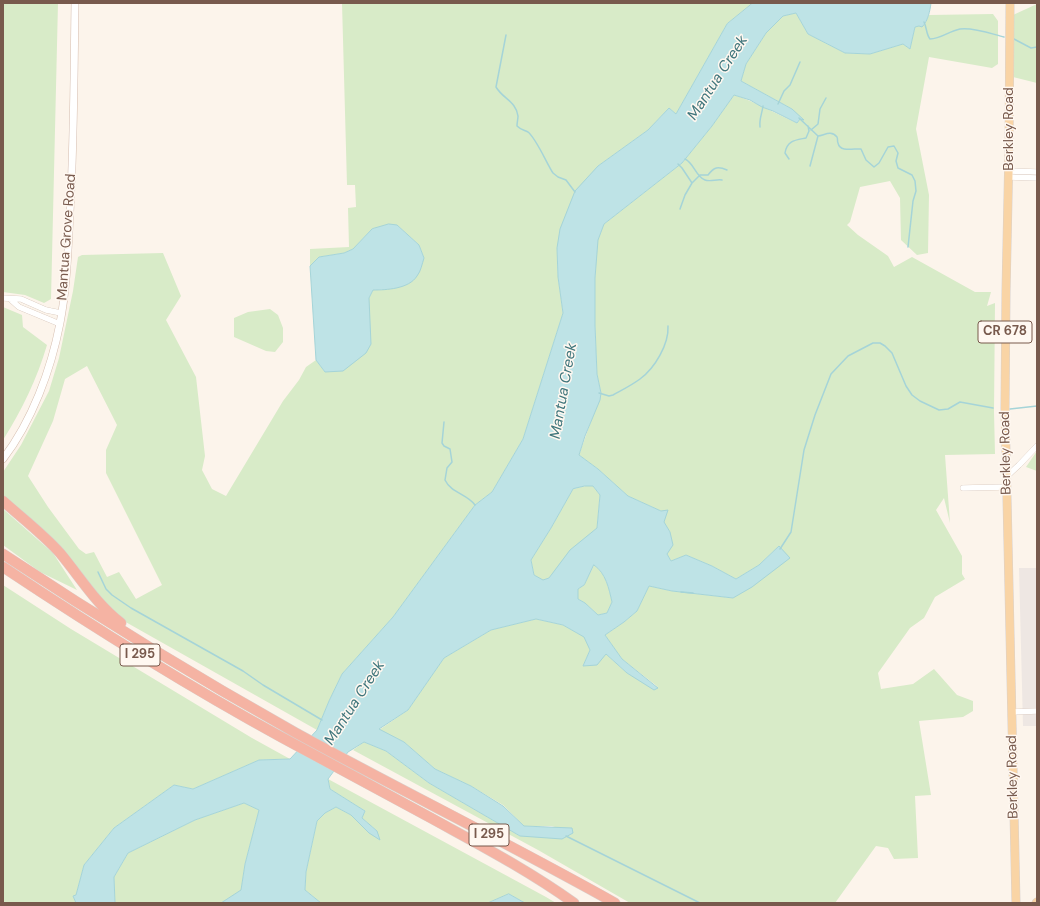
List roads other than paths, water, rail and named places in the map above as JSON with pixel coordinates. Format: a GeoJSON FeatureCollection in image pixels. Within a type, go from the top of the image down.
{"type":"FeatureCollection","features":[{"type":"Feature","properties":{"kind":"highway"},"geometry":{"type":"LineString","coordinates":[[3,501],[59,552],[109,614],[125,626],[226,687],[245,703]]}},
{"type":"Feature","properties":{"kind":"highway","name":"I 295"},"geometry":{"type":"LineString","coordinates":[[3,554],[113,625],[297,733],[361,768],[516,848],[615,903]]}},
{"type":"Feature","properties":{"kind":"highway","name":"I 295"},"geometry":{"type":"LineString","coordinates":[[3,567],[174,676],[281,737],[510,861],[580,903]]}},
{"type":"Feature","properties":{"kind":"highway"},"geometry":{"type":"LineString","coordinates":[[549,885],[574,903]]}},
{"type":"Feature","properties":{"kind":"main road","name":"Mantua Grove Road"},"geometry":{"type":"LineString","coordinates":[[3,459],[16,439],[46,375],[60,324],[68,252],[73,164],[75,3]]}},
{"type":"Feature","properties":{"kind":"main road","name":"Berkley Road"},"geometry":{"type":"LineString","coordinates":[[1010,3],[1005,408],[1016,903]]}},
{"type":"Feature","properties":{"kind":"main road"},"geometry":{"type":"LineString","coordinates":[[1015,862],[1019,872],[1019,893],[1022,903]]}},
{"type":"Feature","properties":{"kind":"street"},"geometry":{"type":"LineString","coordinates":[[1009,174],[1037,172]]}},
{"type":"Feature","properties":{"kind":"street"},"geometry":{"type":"LineString","coordinates":[[1009,174],[1037,178]]}},
{"type":"Feature","properties":{"kind":"street"},"geometry":{"type":"LineString","coordinates":[[6,298],[21,299],[46,310],[61,313]]}},
{"type":"Feature","properties":{"kind":"street"},"geometry":{"type":"LineString","coordinates":[[6,298],[19,307],[60,324]]}},
{"type":"Feature","properties":{"kind":"street"},"geometry":{"type":"LineString","coordinates":[[1006,477],[1020,465],[1037,446]]}},
{"type":"Feature","properties":{"kind":"street"},"geometry":{"type":"LineString","coordinates":[[963,488],[1006,487]]}},
{"type":"Feature","properties":{"kind":"street"},"geometry":{"type":"LineString","coordinates":[[1012,712],[1037,711]]}},
{"type":"Feature","properties":{"kind":"water","name":"Mantua Creek"},"geometry":{"type":"Polygon","coordinates":[[[753,3],[931,3],[924,25],[922,27],[915,27],[910,49],[903,44],[870,54],[845,53],[808,34],[796,13],[783,16],[766,33],[746,64],[741,81],[792,109],[804,120],[800,119],[797,123],[750,100],[734,95],[712,126],[682,163],[604,224],[598,240],[595,278],[595,325],[597,374],[601,393],[600,400],[579,455],[598,469],[628,496],[661,511],[668,510],[664,522],[670,532],[673,545],[667,554],[671,561],[686,555],[712,566],[736,579],[759,565],[779,546],[790,558],[752,587],[733,598],[672,591],[649,586],[637,611],[605,635],[622,659],[658,688],[654,690],[627,673],[606,654],[597,665],[583,666],[590,650],[584,637],[563,625],[536,619],[491,630],[444,658],[408,710],[379,729],[404,742],[435,769],[471,786],[503,806],[524,826],[572,828],[573,833],[562,839],[520,836],[429,783],[386,751],[364,742],[348,752],[328,779],[330,789],[365,811],[362,818],[377,831],[380,840],[369,833],[351,815],[336,807],[325,813],[317,821],[306,872],[305,890],[321,903],[221,903],[241,890],[245,864],[259,810],[244,803],[195,820],[128,853],[114,877],[115,903],[76,903],[73,896],[76,895],[84,865],[114,828],[174,785],[193,789],[259,760],[290,759],[317,730],[342,674],[393,617],[475,505],[492,492],[523,439],[563,313],[558,277],[557,248],[560,229],[575,191],[598,166],[648,130],[669,108],[676,114],[727,24],[753,3]],[[593,486],[573,489],[531,560],[534,575],[543,580],[549,578],[570,550],[597,528],[600,495],[593,486]],[[594,565],[584,585],[578,589],[578,599],[585,603],[598,615],[607,613],[612,602],[604,577],[594,565]]]}},
{"type":"Feature","properties":{"kind":"water"},"geometry":{"type":"Polygon","coordinates":[[[389,224],[397,225],[419,245],[424,258],[420,272],[409,284],[391,289],[373,290],[369,298],[371,344],[366,353],[343,371],[325,372],[316,360],[310,266],[319,257],[344,253],[353,249],[372,229],[389,224]]]}},
{"type":"Feature","properties":{"kind":"water"},"geometry":{"type":"Polygon","coordinates":[[[509,894],[525,903],[488,903],[509,894]]]}},
{"type":"Feature","properties":{"kind":"waterway"},"geometry":{"type":"LineString","coordinates":[[924,22],[930,39],[938,38],[960,29],[971,29],[1004,37]]}},
{"type":"Feature","properties":{"kind":"waterway"},"geometry":{"type":"LineString","coordinates":[[506,35],[496,87],[515,107],[518,116],[517,126],[531,135],[553,173],[566,180],[575,192]]}},
{"type":"Feature","properties":{"kind":"waterway"},"geometry":{"type":"LineString","coordinates":[[1014,39],[1031,48],[1037,47]]}},
{"type":"Feature","properties":{"kind":"waterway"},"geometry":{"type":"LineString","coordinates":[[778,104],[784,91],[790,85],[800,62]]}},
{"type":"Feature","properties":{"kind":"waterway"},"geometry":{"type":"LineString","coordinates":[[811,130],[818,124],[820,109],[826,98]]}},
{"type":"Feature","properties":{"kind":"waterway"},"geometry":{"type":"LineString","coordinates":[[760,127],[763,106]]}},
{"type":"Feature","properties":{"kind":"waterway"},"geometry":{"type":"LineString","coordinates":[[799,118],[818,136]]}},
{"type":"Feature","properties":{"kind":"waterway"},"geometry":{"type":"LineString","coordinates":[[789,159],[785,153],[788,145],[792,141],[806,138],[809,131],[808,126]]}},
{"type":"Feature","properties":{"kind":"waterway"},"geometry":{"type":"LineString","coordinates":[[818,136],[832,134],[837,137],[839,146],[842,148],[861,149],[866,160],[874,167],[879,163],[888,147],[894,146],[898,153],[896,161],[898,168],[912,175],[915,181],[916,191],[913,201],[908,247]]}},
{"type":"Feature","properties":{"kind":"waterway"},"geometry":{"type":"LineString","coordinates":[[810,166],[818,136]]}},
{"type":"Feature","properties":{"kind":"waterway"},"geometry":{"type":"LineString","coordinates":[[685,159],[691,164],[699,176],[705,180],[722,180]]}},
{"type":"Feature","properties":{"kind":"waterway"},"geometry":{"type":"LineString","coordinates":[[678,164],[692,183]]}},
{"type":"Feature","properties":{"kind":"waterway"},"geometry":{"type":"LineString","coordinates":[[700,175],[708,175],[716,168],[727,170]]}},
{"type":"Feature","properties":{"kind":"waterway"},"geometry":{"type":"LineString","coordinates":[[680,209],[685,195],[692,183],[700,175]]}},
{"type":"Feature","properties":{"kind":"waterway"},"geometry":{"type":"LineString","coordinates":[[599,393],[609,396],[613,395],[646,374],[656,362],[664,348],[668,333],[668,326]]}},
{"type":"Feature","properties":{"kind":"waterway"},"geometry":{"type":"LineString","coordinates":[[780,549],[791,532],[804,450],[815,415],[831,374],[848,356],[873,343],[880,343],[892,353],[906,386],[912,395],[920,401],[939,410],[948,409],[960,402],[993,408]]}},
{"type":"Feature","properties":{"kind":"waterway"},"geometry":{"type":"LineString","coordinates":[[1010,409],[1037,406]]}},
{"type":"Feature","properties":{"kind":"waterway"},"geometry":{"type":"LineString","coordinates":[[444,422],[442,443],[450,449],[452,462],[447,468],[445,480],[451,488],[468,498],[475,505]]}},
{"type":"Feature","properties":{"kind":"waterway"},"geometry":{"type":"LineString","coordinates":[[98,572],[106,589],[131,608],[243,671],[263,685],[322,720]]}},
{"type":"Feature","properties":{"kind":"waterway"},"geometry":{"type":"LineString","coordinates":[[681,592],[693,593]]}},
{"type":"Feature","properties":{"kind":"waterway"},"geometry":{"type":"LineString","coordinates":[[566,836],[700,903]]}}]}
